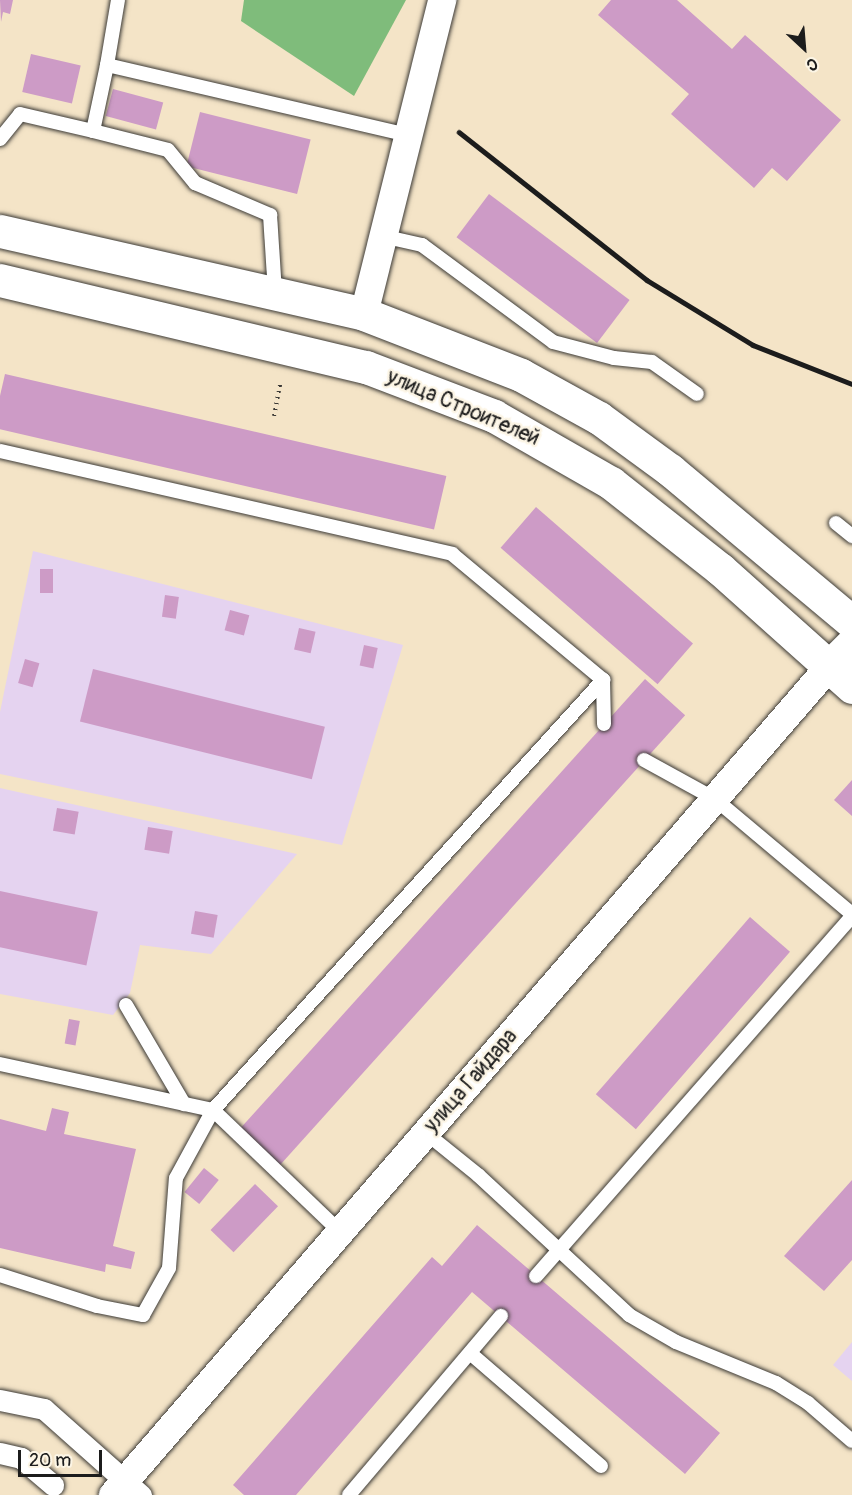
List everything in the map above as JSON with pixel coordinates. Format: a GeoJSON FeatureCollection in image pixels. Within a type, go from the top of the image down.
{"type":"FeatureCollection","features":[{"type":"Feature","properties":{"kind":"main road"},"geometry":{"type":"LineString","coordinates":[[0,231],[364,314],[521,375],[599,418],[670,470],[852,622]]}},
{"type":"Feature","properties":{"kind":"main road","name":"улица Строителей"},"geometry":{"type":"LineString","coordinates":[[0,280],[366,367],[494,416],[611,483],[720,569],[841,677]]}},
{"type":"Feature","properties":{"kind":"main road"},"geometry":{"type":"LineString","coordinates":[[841,677],[852,644]]}},
{"type":"Feature","properties":{"kind":"street"},"geometry":{"type":"LineString","coordinates":[[364,314],[442,0]]}},
{"type":"Feature","properties":{"kind":"street","name":"улица Гайдара"},"geometry":{"type":"LineString","coordinates":[[126,1490],[340,1232],[715,799],[841,677]]}},
{"type":"Feature","properties":{"kind":"street"},"geometry":{"type":"LineString","coordinates":[[0,1400],[44,1409],[126,1490]]}},
{"type":"Feature","properties":{"kind":"street"},"geometry":{"type":"LineString","coordinates":[[0,1453],[21,1458],[53,1485]]}},
{"type":"Feature","properties":{"kind":"lane"},"geometry":{"type":"LineString","coordinates":[[93,131],[107,65],[117,0]]}},
{"type":"Feature","properties":{"kind":"lane"},"geometry":{"type":"LineString","coordinates":[[107,65],[408,135]]}},
{"type":"Feature","properties":{"kind":"lane"},"geometry":{"type":"LineString","coordinates":[[0,139],[20,114],[168,150],[195,183],[270,215],[275,294]]}},
{"type":"Feature","properties":{"kind":"lane"},"geometry":{"type":"LineString","coordinates":[[382,236],[422,245],[554,342],[614,358],[652,362],[697,394]]}},
{"type":"Feature","properties":{"kind":"lane"},"geometry":{"type":"LineString","coordinates":[[0,451],[452,554],[603,680],[604,724]]}},
{"type":"Feature","properties":{"kind":"lane"},"geometry":{"type":"LineString","coordinates":[[836,523],[852,536]]}},
{"type":"Feature","properties":{"kind":"lane"},"geometry":{"type":"LineString","coordinates":[[0,1275],[97,1306],[143,1315],[169,1268],[176,1178],[213,1110],[603,680]]}},
{"type":"Feature","properties":{"kind":"lane"},"geometry":{"type":"LineString","coordinates":[[536,1276],[557,1248],[852,915],[715,799],[644,760]]}},
{"type":"Feature","properties":{"kind":"lane"},"geometry":{"type":"LineString","coordinates":[[126,1005],[184,1104]]}},
{"type":"Feature","properties":{"kind":"lane"},"geometry":{"type":"LineString","coordinates":[[0,1064],[213,1110],[340,1232]]}},
{"type":"Feature","properties":{"kind":"lane"},"geometry":{"type":"LineString","coordinates":[[426,1133],[557,1248],[629,1315],[676,1342],[776,1383],[808,1403],[852,1441]]}},
{"type":"Feature","properties":{"kind":"lane"},"geometry":{"type":"LineString","coordinates":[[349,1495],[501,1316]]}},
{"type":"Feature","properties":{"kind":"lane"},"geometry":{"type":"LineString","coordinates":[[470,1353],[601,1466]]}},
{"type":"Feature","properties":{"kind":"path"},"geometry":{"type":"LineString","coordinates":[[274,416],[280,384]]}},
{"type":"Feature","properties":{"kind":"shaded area"},"geometry":{"type":"Polygon","coordinates":[[[33,551],[403,645],[342,845],[0,774],[0,712],[33,551]]]}},
{"type":"Feature","properties":{"kind":"shaded area"},"geometry":{"type":"Polygon","coordinates":[[[0,788],[297,854],[211,954],[140,945],[130,993],[113,1015],[0,994],[0,788]]]}},
{"type":"Feature","properties":{"kind":"shaded area"},"geometry":{"type":"Polygon","coordinates":[[[852,1342],[852,1381],[833,1365],[852,1342]]]}},
{"type":"Feature","properties":{"kind":"green space"},"geometry":{"type":"Polygon","coordinates":[[[244,0],[406,0],[354,96],[241,21],[244,0]]]}},
{"type":"Feature","properties":{"kind":"building"},"geometry":{"type":"Polygon","coordinates":[[[0,0],[13,0],[10,14],[3,12],[1,22],[0,0]]]}},
{"type":"Feature","properties":{"kind":"building"},"geometry":{"type":"Polygon","coordinates":[[[611,0],[677,0],[732,49],[745,35],[841,120],[787,181],[772,168],[754,188],[671,114],[689,94],[598,15],[611,0]]]}},
{"type":"Feature","properties":{"kind":"building"},"geometry":{"type":"Polygon","coordinates":[[[31,54],[81,65],[72,103],[22,92],[31,54]]]}},
{"type":"Feature","properties":{"kind":"building"},"geometry":{"type":"Polygon","coordinates":[[[113,89],[163,102],[156,130],[106,116],[113,89]]]}},
{"type":"Feature","properties":{"kind":"building"},"geometry":{"type":"Polygon","coordinates":[[[200,112],[311,140],[297,194],[186,166],[200,112]]]}},
{"type":"Feature","properties":{"kind":"building"},"geometry":{"type":"Polygon","coordinates":[[[489,194],[630,300],[597,343],[457,237],[489,194]]]}},
{"type":"Feature","properties":{"kind":"building"},"geometry":{"type":"Polygon","coordinates":[[[5,374],[446,476],[434,529],[0,429],[0,396],[5,374]]]}},
{"type":"Feature","properties":{"kind":"building"},"geometry":{"type":"Polygon","coordinates":[[[536,507],[693,643],[658,684],[501,548],[536,507]]]}},
{"type":"Feature","properties":{"kind":"building"},"geometry":{"type":"Polygon","coordinates":[[[40,569],[53,569],[53,593],[40,593],[40,569]]]}},
{"type":"Feature","properties":{"kind":"building"},"geometry":{"type":"Polygon","coordinates":[[[165,595],[179,597],[176,619],[162,617],[165,595]]]}},
{"type":"Feature","properties":{"kind":"building"},"geometry":{"type":"Polygon","coordinates":[[[230,610],[249,615],[244,635],[225,630],[230,610]]]}},
{"type":"Feature","properties":{"kind":"building"},"geometry":{"type":"Polygon","coordinates":[[[299,628],[316,632],[311,653],[294,649],[299,628]]]}},
{"type":"Feature","properties":{"kind":"building"},"geometry":{"type":"Polygon","coordinates":[[[364,645],[378,648],[373,668],[360,666],[364,645]]]}},
{"type":"Feature","properties":{"kind":"building"},"geometry":{"type":"Polygon","coordinates":[[[25,659],[39,663],[33,687],[18,683],[25,659]]]}},
{"type":"Feature","properties":{"kind":"building"},"geometry":{"type":"Polygon","coordinates":[[[93,669],[325,727],[312,779],[80,721],[93,669]]]}},
{"type":"Feature","properties":{"kind":"building"},"geometry":{"type":"Polygon","coordinates":[[[645,679],[685,715],[280,1165],[240,1129],[645,679]]]}},
{"type":"Feature","properties":{"kind":"building"},"geometry":{"type":"Polygon","coordinates":[[[852,780],[852,816],[834,800],[852,780]]]}},
{"type":"Feature","properties":{"kind":"building"},"geometry":{"type":"Polygon","coordinates":[[[57,808],[79,812],[75,834],[53,831],[57,808]]]}},
{"type":"Feature","properties":{"kind":"building"},"geometry":{"type":"Polygon","coordinates":[[[148,827],[173,831],[169,854],[144,850],[148,827]]]}},
{"type":"Feature","properties":{"kind":"building"},"geometry":{"type":"Polygon","coordinates":[[[0,891],[98,912],[86,966],[0,947],[0,891]]]}},
{"type":"Feature","properties":{"kind":"building"},"geometry":{"type":"Polygon","coordinates":[[[195,911],[218,915],[214,938],[191,934],[195,911]]]}},
{"type":"Feature","properties":{"kind":"building"},"geometry":{"type":"Polygon","coordinates":[[[750,917],[790,952],[636,1129],[596,1094],[750,917]]]}},
{"type":"Feature","properties":{"kind":"building"},"geometry":{"type":"Polygon","coordinates":[[[69,1019],[80,1021],[75,1046],[65,1044],[69,1019]]]}},
{"type":"Feature","properties":{"kind":"building"},"geometry":{"type":"Polygon","coordinates":[[[52,1108],[69,1112],[64,1134],[136,1149],[113,1246],[135,1252],[131,1269],[106,1264],[105,1272],[0,1248],[0,1119],[46,1131],[52,1108]]]}},
{"type":"Feature","properties":{"kind":"building"},"geometry":{"type":"Polygon","coordinates":[[[204,1168],[219,1180],[199,1204],[184,1192],[204,1168]]]}},
{"type":"Feature","properties":{"kind":"building"},"geometry":{"type":"Polygon","coordinates":[[[852,1180],[852,1260],[824,1291],[784,1256],[852,1180]]]}},
{"type":"Feature","properties":{"kind":"building"},"geometry":{"type":"Polygon","coordinates":[[[255,1184],[278,1206],[234,1252],[211,1230],[255,1184]]]}},
{"type":"Feature","properties":{"kind":"building"},"geometry":{"type":"Polygon","coordinates":[[[477,1225],[720,1433],[685,1474],[472,1292],[296,1495],[244,1495],[233,1485],[432,1257],[442,1266],[477,1225]]]}},
{"type":"Feature","properties":{"kind":"railway"},"geometry":{"type":"LineString","coordinates":[[459,132],[647,280],[753,345],[852,384]]}}]}
